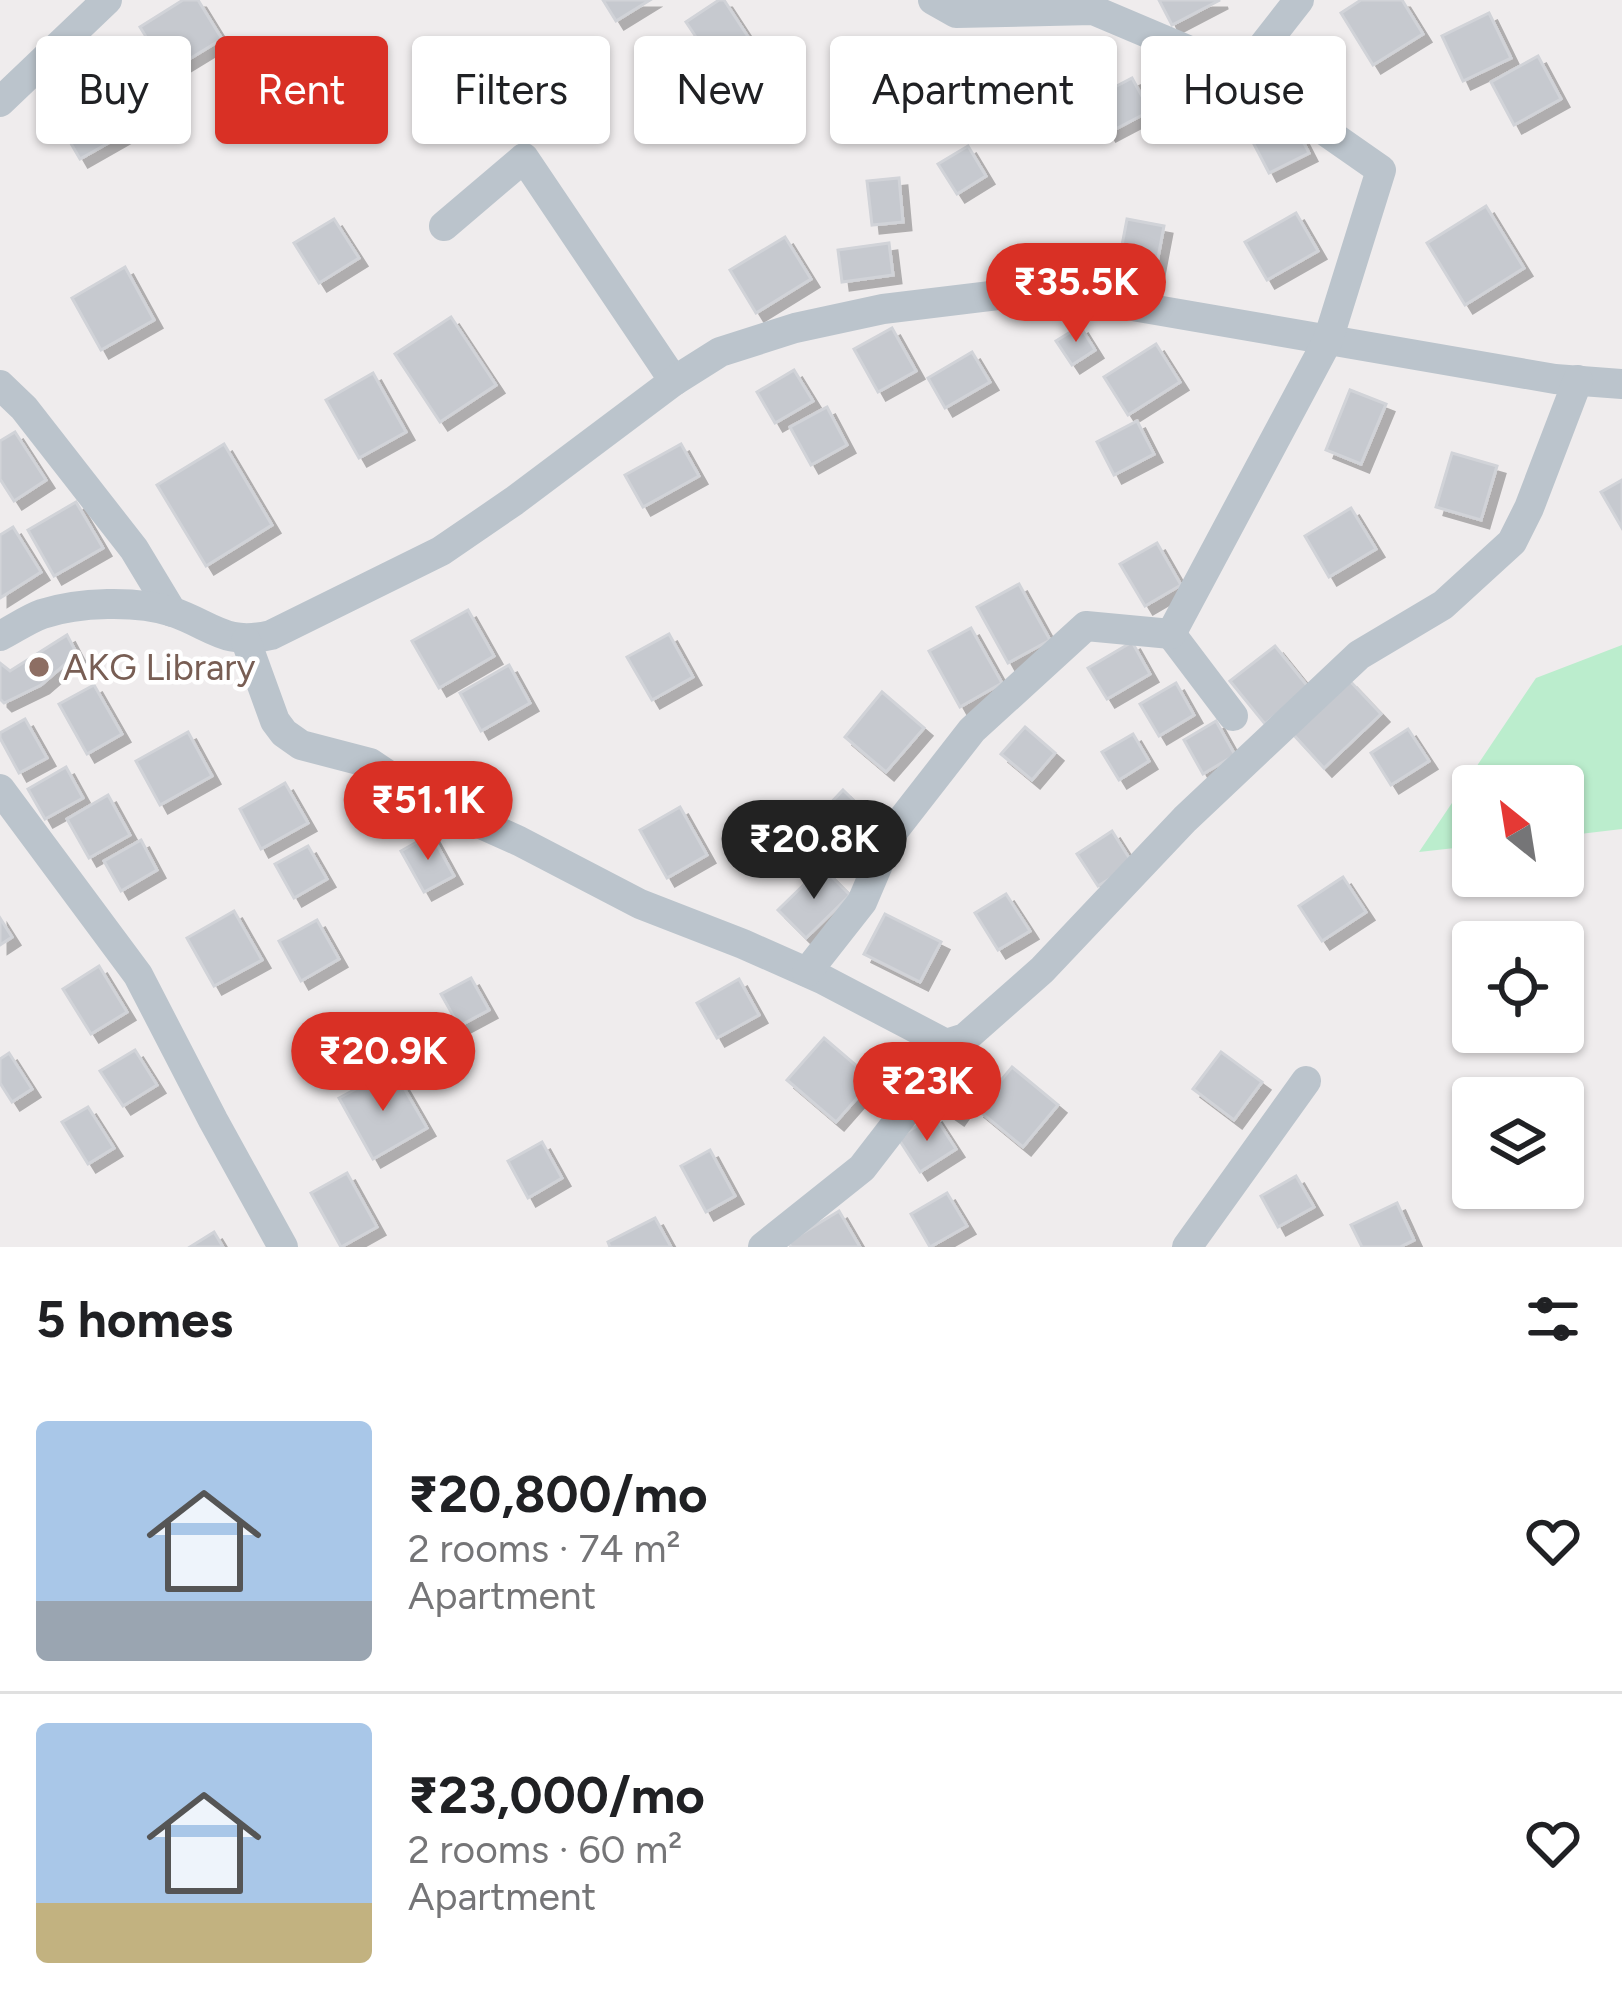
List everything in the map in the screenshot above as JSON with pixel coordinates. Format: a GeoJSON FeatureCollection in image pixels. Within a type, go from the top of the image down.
{"type":"FeatureCollection","features":[{"type":"Feature","properties":{"kind":"street"},"geometry":{"type":"LineString","coordinates":[[0,102],[107,0]]}},
{"type":"Feature","properties":{"kind":"street"},"geometry":{"type":"LineString","coordinates":[[933,0],[956,14],[1093,10],[1154,36]]}},
{"type":"Feature","properties":{"kind":"street"},"geometry":{"type":"LineString","coordinates":[[1271,36],[1299,0]]}},
{"type":"Feature","properties":{"kind":"street"},"geometry":{"type":"LineString","coordinates":[[1171,634],[1328,340],[1381,170],[1343,144]]}},
{"type":"Feature","properties":{"kind":"street"},"geometry":{"type":"LineString","coordinates":[[443,226],[524,158],[674,380]]}},
{"type":"Feature","properties":{"kind":"street"},"geometry":{"type":"LineString","coordinates":[[0,636],[43,614],[107,604],[138,604],[172,612],[246,641],[271,635],[441,551],[674,380],[720,352],[795,328],[884,309],[1040,290],[1622,384]]}},
{"type":"Feature","properties":{"kind":"street"},"geometry":{"type":"LineString","coordinates":[[763,1247],[862,1168],[913,1102],[946,1044],[965,1038],[1042,970],[1185,819],[1359,655],[1443,605],[1512,542],[1578,380]]}},
{"type":"Feature","properties":{"kind":"street"},"geometry":{"type":"LineString","coordinates":[[0,385],[24,408],[134,549],[172,612]]}},
{"type":"Feature","properties":{"kind":"street"},"geometry":{"type":"LineString","coordinates":[[807,972],[862,902],[891,834],[971,730],[1086,626],[1171,634],[1233,716]]}},
{"type":"Feature","properties":{"kind":"street"},"geometry":{"type":"LineString","coordinates":[[246,641],[275,721],[301,745],[370,764],[421,797],[640,904],[807,972],[946,1044]]}},
{"type":"Feature","properties":{"kind":"street"},"geometry":{"type":"LineString","coordinates":[[0,789],[138,976],[284,1247]]}},
{"type":"Feature","properties":{"kind":"street"},"geometry":{"type":"LineString","coordinates":[[1187,1247],[1306,1081]]}},
{"type":"Feature","properties":{"kind":"green space"},"geometry":{"type":"Polygon","coordinates":[[[1622,645],[1622,829],[1584,834],[1584,765],[1478,765],[1536,678],[1622,645]]]}},
{"type":"Feature","properties":{"kind":"green space"},"geometry":{"type":"Polygon","coordinates":[[[1452,803],[1452,848],[1419,852],[1452,803]]]}},
{"type":"Feature","properties":{"kind":"building"},"geometry":{"type":"Polygon","coordinates":[[[183,0],[198,0],[220,36],[191,58],[191,36],[146,36],[140,27],[183,0]]]}},
{"type":"Feature","properties":{"kind":"building"},"geometry":{"type":"Polygon","coordinates":[[[603,0],[650,0],[616,21],[603,0]]]}},
{"type":"Feature","properties":{"kind":"building"},"geometry":{"type":"Polygon","coordinates":[[[724,0],[748,36],[695,36],[686,22],[724,0]]]}},
{"type":"Feature","properties":{"kind":"building"},"geometry":{"type":"Polygon","coordinates":[[[1159,0],[1220,0],[1172,25],[1159,0]]]}},
{"type":"Feature","properties":{"kind":"building"},"geometry":{"type":"Polygon","coordinates":[[[1361,0],[1402,0],[1423,34],[1373,65],[1341,13],[1361,0]]]}},
{"type":"Feature","properties":{"kind":"building"},"geometry":{"type":"Polygon","coordinates":[[[1489,13],[1511,58],[1463,81],[1442,36],[1489,13]]]}},
{"type":"Feature","properties":{"kind":"building"},"geometry":{"type":"Polygon","coordinates":[[[1538,56],[1561,99],[1514,125],[1491,82],[1538,56]]]}},
{"type":"Feature","properties":{"kind":"building"},"geometry":{"type":"Polygon","coordinates":[[[1132,78],[1141,94],[1141,116],[1117,128],[1117,86],[1132,78]]]}},
{"type":"Feature","properties":{"kind":"building"},"geometry":{"type":"Polygon","coordinates":[[[71,144],[106,144],[80,159],[71,144]]]}},
{"type":"Feature","properties":{"kind":"building"},"geometry":{"type":"Polygon","coordinates":[[[1254,144],[1304,144],[1309,153],[1269,173],[1254,144]]]}},
{"type":"Feature","properties":{"kind":"building"},"geometry":{"type":"Polygon","coordinates":[[[968,146],[986,176],[957,194],[938,164],[968,146]]]}},
{"type":"Feature","properties":{"kind":"building"},"geometry":{"type":"Polygon","coordinates":[[[899,178],[903,222],[872,225],[867,181],[899,178]]]}},
{"type":"Feature","properties":{"kind":"building"},"geometry":{"type":"Polygon","coordinates":[[[1486,206],[1524,268],[1465,305],[1427,243],[1486,206]]]}},
{"type":"Feature","properties":{"kind":"building"},"geometry":{"type":"Polygon","coordinates":[[[1296,213],[1318,251],[1267,280],[1245,242],[1296,213]]]}},
{"type":"Feature","properties":{"kind":"building"},"geometry":{"type":"Polygon","coordinates":[[[334,219],[359,258],[319,283],[294,243],[334,219]]]}},
{"type":"Feature","properties":{"kind":"building"},"geometry":{"type":"Polygon","coordinates":[[[1127,219],[1164,226],[1156,268],[1119,261],[1127,219]]]}},
{"type":"Feature","properties":{"kind":"building"},"geometry":{"type":"Polygon","coordinates":[[[785,237],[811,279],[756,313],[730,270],[785,237]]]}},
{"type":"Feature","properties":{"kind":"building"},"geometry":{"type":"Polygon","coordinates":[[[889,243],[893,275],[842,282],[838,250],[889,243]]]}},
{"type":"Feature","properties":{"kind":"building"},"geometry":{"type":"Polygon","coordinates":[[[125,267],[154,320],[101,350],[72,298],[125,267]]]}},
{"type":"Feature","properties":{"kind":"building"},"geometry":{"type":"Polygon","coordinates":[[[451,317],[496,385],[440,422],[395,354],[451,317]]]}},
{"type":"Feature","properties":{"kind":"building"},"geometry":{"type":"Polygon","coordinates":[[[1080,326],[1095,350],[1072,365],[1056,341],[1080,326]]]}},
{"type":"Feature","properties":{"kind":"building"},"geometry":{"type":"Polygon","coordinates":[[[892,328],[916,371],[878,392],[854,349],[892,328]]]}},
{"type":"Feature","properties":{"kind":"building"},"geometry":{"type":"Polygon","coordinates":[[[1156,344],[1180,382],[1128,415],[1104,377],[1156,344]]]}},
{"type":"Feature","properties":{"kind":"building"},"geometry":{"type":"Polygon","coordinates":[[[972,352],[990,382],[945,408],[928,378],[972,352]]]}},
{"type":"Feature","properties":{"kind":"building"},"geometry":{"type":"Polygon","coordinates":[[[794,370],[813,401],[775,423],[757,392],[794,370]]]}},
{"type":"Feature","properties":{"kind":"building"},"geometry":{"type":"Polygon","coordinates":[[[373,373],[406,432],[359,458],[326,400],[373,373]]]}},
{"type":"Feature","properties":{"kind":"building"},"geometry":{"type":"Polygon","coordinates":[[[1350,390],[1386,404],[1361,464],[1326,450],[1350,390]]]}},
{"type":"Feature","properties":{"kind":"building"},"geometry":{"type":"Polygon","coordinates":[[[827,407],[847,445],[811,465],[790,427],[827,407]]]}},
{"type":"Feature","properties":{"kind":"building"},"geometry":{"type":"Polygon","coordinates":[[[1137,421],[1154,454],[1114,475],[1097,442],[1137,421]]]}},
{"type":"Feature","properties":{"kind":"building"},"geometry":{"type":"Polygon","coordinates":[[[15,432],[46,480],[14,501],[0,479],[0,441],[15,432]]]}},
{"type":"Feature","properties":{"kind":"building"},"geometry":{"type":"Polygon","coordinates":[[[224,444],[272,525],[206,566],[157,485],[224,444]]]}},
{"type":"Feature","properties":{"kind":"building"},"geometry":{"type":"Polygon","coordinates":[[[681,444],[699,476],[643,507],[625,475],[681,444]]]}},
{"type":"Feature","properties":{"kind":"building"},"geometry":{"type":"Polygon","coordinates":[[[1452,453],[1497,466],[1481,520],[1436,507],[1452,453]]]}},
{"type":"Feature","properties":{"kind":"building"},"geometry":{"type":"Polygon","coordinates":[[[1622,480],[1622,528],[1601,492],[1622,480]]]}},
{"type":"Feature","properties":{"kind":"building"},"geometry":{"type":"Polygon","coordinates":[[[76,502],[103,548],[54,576],[28,530],[76,502]]]}},
{"type":"Feature","properties":{"kind":"building"},"geometry":{"type":"Polygon","coordinates":[[[1351,508],[1376,549],[1329,577],[1305,536],[1351,508]]]}},
{"type":"Feature","properties":{"kind":"building"},"geometry":{"type":"Polygon","coordinates":[[[13,527],[41,572],[0,598],[0,535],[13,527]]]}},
{"type":"Feature","properties":{"kind":"building"},"geometry":{"type":"Polygon","coordinates":[[[1157,543],[1181,585],[1145,606],[1120,564],[1157,543]]]}},
{"type":"Feature","properties":{"kind":"building"},"geometry":{"type":"Polygon","coordinates":[[[1019,584],[1050,640],[1008,663],[977,607],[1019,584]]]}},
{"type":"Feature","properties":{"kind":"building"},"geometry":{"type":"Polygon","coordinates":[[[468,610],[494,656],[439,688],[412,641],[468,610]]]}},
{"type":"Feature","properties":{"kind":"building"},"geometry":{"type":"Polygon","coordinates":[[[971,628],[1002,683],[960,707],[929,651],[971,628]]]}},
{"type":"Feature","properties":{"kind":"building"},"geometry":{"type":"Polygon","coordinates":[[[669,634],[693,677],[652,700],[627,657],[669,634]]]}},
{"type":"Feature","properties":{"kind":"building","name":"AKG Library"},"geometry":{"type":"Polygon","coordinates":[[[67,635],[77,654],[41,685],[4,703],[0,663],[10,671],[67,635]]]}},
{"type":"Feature","properties":{"kind":"building"},"geometry":{"type":"Polygon","coordinates":[[[1132,642],[1150,674],[1107,699],[1088,668],[1132,642]]]}},
{"type":"Feature","properties":{"kind":"building"},"geometry":{"type":"Polygon","coordinates":[[[1275,646],[1309,688],[1265,724],[1230,681],[1275,646]]]}},
{"type":"Feature","properties":{"kind":"building"},"geometry":{"type":"Polygon","coordinates":[[[509,665],[530,703],[481,731],[460,693],[509,665]]]}},
{"type":"Feature","properties":{"kind":"building"},"geometry":{"type":"Polygon","coordinates":[[[1349,680],[1381,714],[1324,768],[1292,733],[1349,680]]]}},
{"type":"Feature","properties":{"kind":"building"},"geometry":{"type":"Polygon","coordinates":[[[1176,683],[1194,715],[1159,736],[1140,704],[1176,683]]]}},
{"type":"Feature","properties":{"kind":"building"},"geometry":{"type":"Polygon","coordinates":[[[94,685],[122,734],[87,754],[59,704],[94,685]]]}},
{"type":"Feature","properties":{"kind":"building"},"geometry":{"type":"Polygon","coordinates":[[[882,692],[924,728],[886,772],[845,737],[882,692]]]}},
{"type":"Feature","properties":{"kind":"building"},"geometry":{"type":"Polygon","coordinates":[[[25,719],[47,758],[19,773],[0,733],[25,719]]]}},
{"type":"Feature","properties":{"kind":"building"},"geometry":{"type":"Polygon","coordinates":[[[1216,721],[1235,755],[1203,774],[1184,740],[1216,721]]]}},
{"type":"Feature","properties":{"kind":"building"},"geometry":{"type":"Polygon","coordinates":[[[1025,727],[1055,753],[1032,780],[1001,754],[1025,727]]]}},
{"type":"Feature","properties":{"kind":"building"},"geometry":{"type":"Polygon","coordinates":[[[1408,729],[1429,761],[1391,785],[1371,753],[1408,729]]]}},
{"type":"Feature","properties":{"kind":"building"},"geometry":{"type":"Polygon","coordinates":[[[188,732],[212,776],[160,805],[136,761],[188,732]]]}},
{"type":"Feature","properties":{"kind":"building"},"geometry":{"type":"Polygon","coordinates":[[[1133,734],[1149,761],[1119,780],[1102,752],[1133,734]]]}},
{"type":"Feature","properties":{"kind":"building"},"geometry":{"type":"Polygon","coordinates":[[[66,767],[83,798],[45,819],[28,789],[66,767]]]}},
{"type":"Feature","properties":{"kind":"building"},"geometry":{"type":"Polygon","coordinates":[[[285,783],[308,823],[261,849],[240,809],[285,783]]]}},
{"type":"Feature","properties":{"kind":"building"},"geometry":{"type":"Polygon","coordinates":[[[843,790],[876,822],[844,855],[811,824],[843,790]]]}},
{"type":"Feature","properties":{"kind":"building"},"geometry":{"type":"Polygon","coordinates":[[[108,795],[130,835],[89,858],[67,819],[108,795]]]}},
{"type":"Feature","properties":{"kind":"building"},"geometry":{"type":"Polygon","coordinates":[[[680,807],[707,855],[667,878],[640,830],[680,807]]]}},
{"type":"Feature","properties":{"kind":"building"},"geometry":{"type":"Polygon","coordinates":[[[1112,831],[1133,864],[1098,886],[1077,854],[1112,831]]]}},
{"type":"Feature","properties":{"kind":"building"},"geometry":{"type":"Polygon","coordinates":[[[431,834],[454,876],[424,892],[401,851],[431,834]]]}},
{"type":"Feature","properties":{"kind":"building"},"geometry":{"type":"Polygon","coordinates":[[[141,840],[157,870],[121,891],[104,861],[141,840]]]}},
{"type":"Feature","properties":{"kind":"building"},"geometry":{"type":"Polygon","coordinates":[[[308,846],[327,879],[294,898],[275,864],[308,846]]]}},
{"type":"Feature","properties":{"kind":"building"},"geometry":{"type":"Polygon","coordinates":[[[822,867],[850,895],[806,938],[778,910],[822,867]]]}},
{"type":"Feature","properties":{"kind":"building"},"geometry":{"type":"Polygon","coordinates":[[[1343,877],[1366,912],[1322,941],[1299,906],[1343,877]]]}},
{"type":"Feature","properties":{"kind":"building"},"geometry":{"type":"Polygon","coordinates":[[[1006,894],[1030,931],[998,950],[975,913],[1006,894]]]}},
{"type":"Feature","properties":{"kind":"building"},"geometry":{"type":"Polygon","coordinates":[[[234,911],[262,960],[214,986],[187,938],[234,911]]]}},
{"type":"Feature","properties":{"kind":"building"},"geometry":{"type":"Polygon","coordinates":[[[885,914],[941,942],[920,982],[864,954],[885,914]]]}},
{"type":"Feature","properties":{"kind":"building"},"geometry":{"type":"Polygon","coordinates":[[[0,918],[12,937],[0,945],[0,918]]]}},
{"type":"Feature","properties":{"kind":"building"},"geometry":{"type":"Polygon","coordinates":[[[317,920],[339,959],[301,981],[279,941],[317,920]]]}},
{"type":"Feature","properties":{"kind":"building"},"geometry":{"type":"Polygon","coordinates":[[[99,966],[127,1012],[91,1034],[63,989],[99,966]]]}},
{"type":"Feature","properties":{"kind":"building"},"geometry":{"type":"Polygon","coordinates":[[[471,978],[489,1010],[459,1026],[441,994],[471,978]]]}},
{"type":"Feature","properties":{"kind":"building"},"geometry":{"type":"Polygon","coordinates":[[[739,979],[759,1015],[717,1038],[697,1003],[739,979]]]}},
{"type":"Feature","properties":{"kind":"building"},"geometry":{"type":"Polygon","coordinates":[[[824,1038],[873,1080],[836,1122],[787,1080],[824,1038]]]}},
{"type":"Feature","properties":{"kind":"building"},"geometry":{"type":"Polygon","coordinates":[[[135,1050],[157,1085],[123,1106],[100,1071],[135,1050]]]}},
{"type":"Feature","properties":{"kind":"building"},"geometry":{"type":"Polygon","coordinates":[[[1221,1052],[1262,1082],[1234,1120],[1193,1089],[1221,1052]]]}},
{"type":"Feature","properties":{"kind":"building"},"geometry":{"type":"Polygon","coordinates":[[[9,1053],[32,1089],[12,1102],[0,1083],[0,1059],[9,1053]]]}},
{"type":"Feature","properties":{"kind":"building"},"geometry":{"type":"Polygon","coordinates":[[[957,1054],[986,1075],[956,1117],[926,1096],[957,1054]]]}},
{"type":"Feature","properties":{"kind":"building"},"geometry":{"type":"Polygon","coordinates":[[[1012,1067],[1058,1105],[1023,1147],[977,1109],[1012,1067]]]}},
{"type":"Feature","properties":{"kind":"building"},"geometry":{"type":"Polygon","coordinates":[[[393,1069],[427,1128],[373,1159],[339,1098],[393,1069]]]}},
{"type":"Feature","properties":{"kind":"building"},"geometry":{"type":"Polygon","coordinates":[[[88,1107],[114,1148],[88,1164],[62,1122],[88,1107]]]}},
{"type":"Feature","properties":{"kind":"building"},"geometry":{"type":"Polygon","coordinates":[[[934,1115],[956,1149],[920,1172],[898,1138],[934,1115]]]}},
{"type":"Feature","properties":{"kind":"building"},"geometry":{"type":"Polygon","coordinates":[[[542,1142],[562,1178],[528,1198],[508,1161],[542,1142]]]}},
{"type":"Feature","properties":{"kind":"building"},"geometry":{"type":"Polygon","coordinates":[[[710,1150],[735,1196],[706,1212],[681,1166],[710,1150]]]}},
{"type":"Feature","properties":{"kind":"building"},"geometry":{"type":"Polygon","coordinates":[[[347,1173],[377,1227],[341,1247],[311,1193],[347,1173]]]}},
{"type":"Feature","properties":{"kind":"building"},"geometry":{"type":"Polygon","coordinates":[[[1296,1176],[1314,1207],[1278,1227],[1261,1196],[1296,1176]]]}},
{"type":"Feature","properties":{"kind":"building"},"geometry":{"type":"Polygon","coordinates":[[[947,1193],[967,1226],[930,1247],[911,1214],[947,1193]]]}},
{"type":"Feature","properties":{"kind":"building"},"geometry":{"type":"Polygon","coordinates":[[[1397,1203],[1414,1240],[1400,1247],[1362,1247],[1351,1225],[1397,1203]]]}},
{"type":"Feature","properties":{"kind":"building"},"geometry":{"type":"Polygon","coordinates":[[[839,1211],[860,1247],[791,1247],[788,1242],[839,1211]]]}},
{"type":"Feature","properties":{"kind":"building"},"geometry":{"type":"Polygon","coordinates":[[[655,1218],[671,1247],[610,1247],[608,1242],[655,1218]]]}},
{"type":"Feature","properties":{"kind":"building"},"geometry":{"type":"Polygon","coordinates":[[[214,1232],[223,1247],[190,1247],[214,1232]]]}},
{"type":"Feature","properties":{"kind":"place","name":"AKG Library"},"geometry":{"type":"Point","coordinates":[39,667]}}]}
